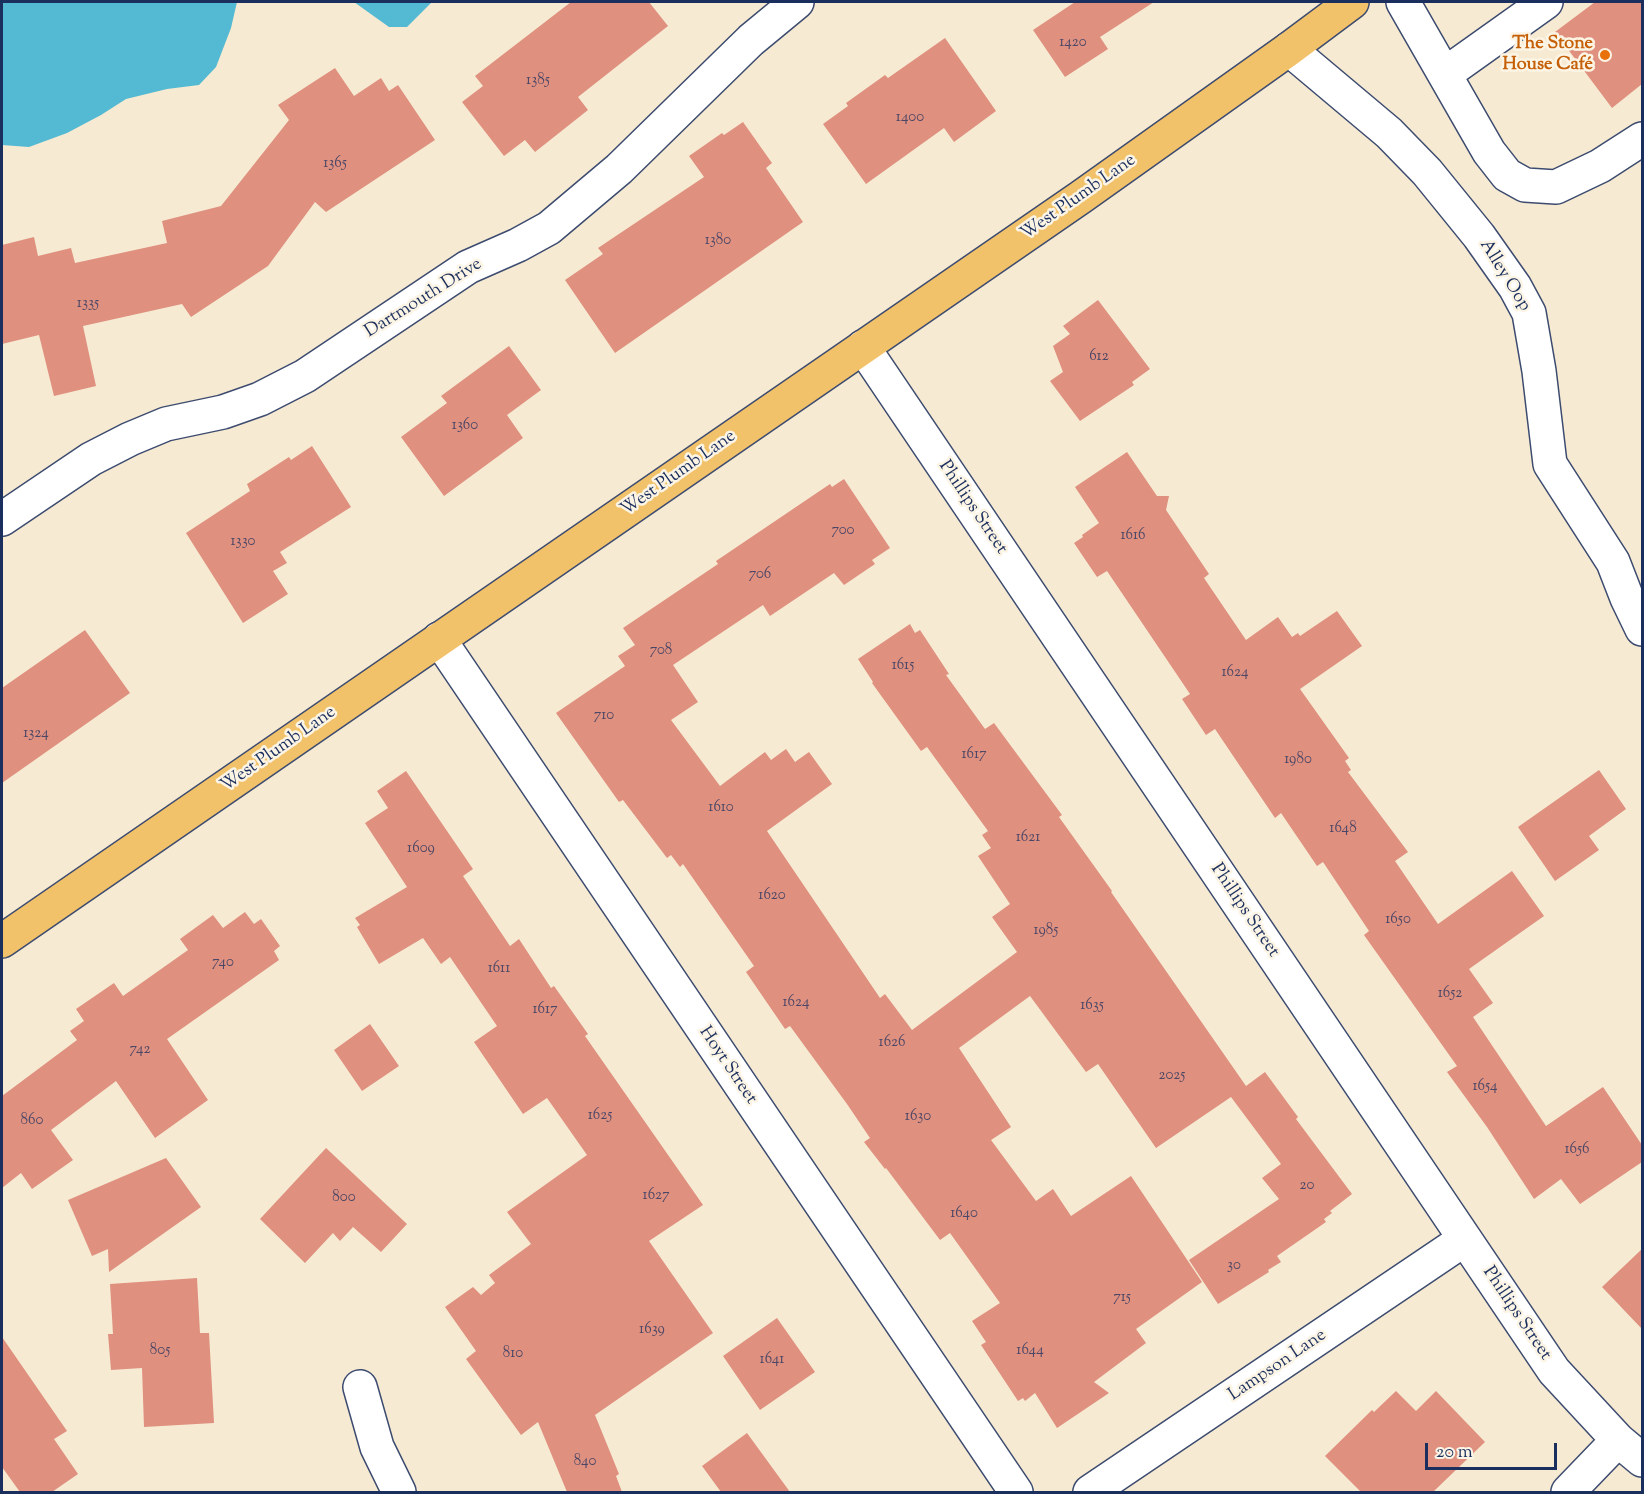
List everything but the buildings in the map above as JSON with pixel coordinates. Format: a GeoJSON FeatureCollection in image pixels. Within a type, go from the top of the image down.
{"type":"FeatureCollection","features":[{"type":"Feature","properties":{"kind":"main road","name":"West Plumb Lane"},"geometry":{"type":"LineString","coordinates":[[2,941],[1081,197],[1352,2]]}},
{"type":"Feature","properties":{"kind":"street","name":"Dartmouth Drive"},"geometry":{"type":"LineString","coordinates":[[2,519],[91,459],[130,439],[166,424],[223,412],[260,399],[305,376],[468,267],[518,245],[549,228],[619,169],[744,48],[797,2]]}},
{"type":"Feature","properties":{"kind":"street"},"geometry":{"type":"LineString","coordinates":[[1403,2],[1489,152],[1507,175],[1525,185],[1556,187],[1600,166],[1642,139]]}},
{"type":"Feature","properties":{"kind":"street"},"geometry":{"type":"LineString","coordinates":[[1445,74],[1546,2]]}},
{"type":"Feature","properties":{"kind":"street","name":"Alley Oop"},"geometry":{"type":"LineString","coordinates":[[1289,49],[1389,133],[1427,172],[1479,236],[1515,287],[1529,313],[1539,371],[1550,464],[1613,562],[1642,629]]}},
{"type":"Feature","properties":{"kind":"street","name":"Phillips Street"},"geometry":{"type":"LineString","coordinates":[[863,347],[1554,1371],[1630,1450]]}},
{"type":"Feature","properties":{"kind":"street","name":"Hoyt Street"},"geometry":{"type":"LineString","coordinates":[[439,639],[1016,1492]]}},
{"type":"Feature","properties":{"kind":"street","name":"Lampson Lane"},"geometry":{"type":"LineString","coordinates":[[1090,1492],[1465,1239]]}},
{"type":"Feature","properties":{"kind":"street"},"geometry":{"type":"LineString","coordinates":[[360,1387],[377,1447],[399,1492]]}},
{"type":"Feature","properties":{"kind":"street"},"geometry":{"type":"LineString","coordinates":[[1568,1492],[1630,1450]]}},
{"type":"Feature","properties":{"kind":"water"},"geometry":{"type":"Polygon","coordinates":[[[2,2],[237,2],[231,28],[216,67],[199,85],[167,89],[126,99],[67,133],[29,147],[2,145],[2,2]]]}},
{"type":"Feature","properties":{"kind":"water"},"geometry":{"type":"Polygon","coordinates":[[[354,2],[432,2],[407,27],[389,27],[354,2]]]}},
{"type":"Feature","properties":{"kind":"place","name":"The Stone House Café"},"geometry":{"type":"Point","coordinates":[1605,55]}}]}
